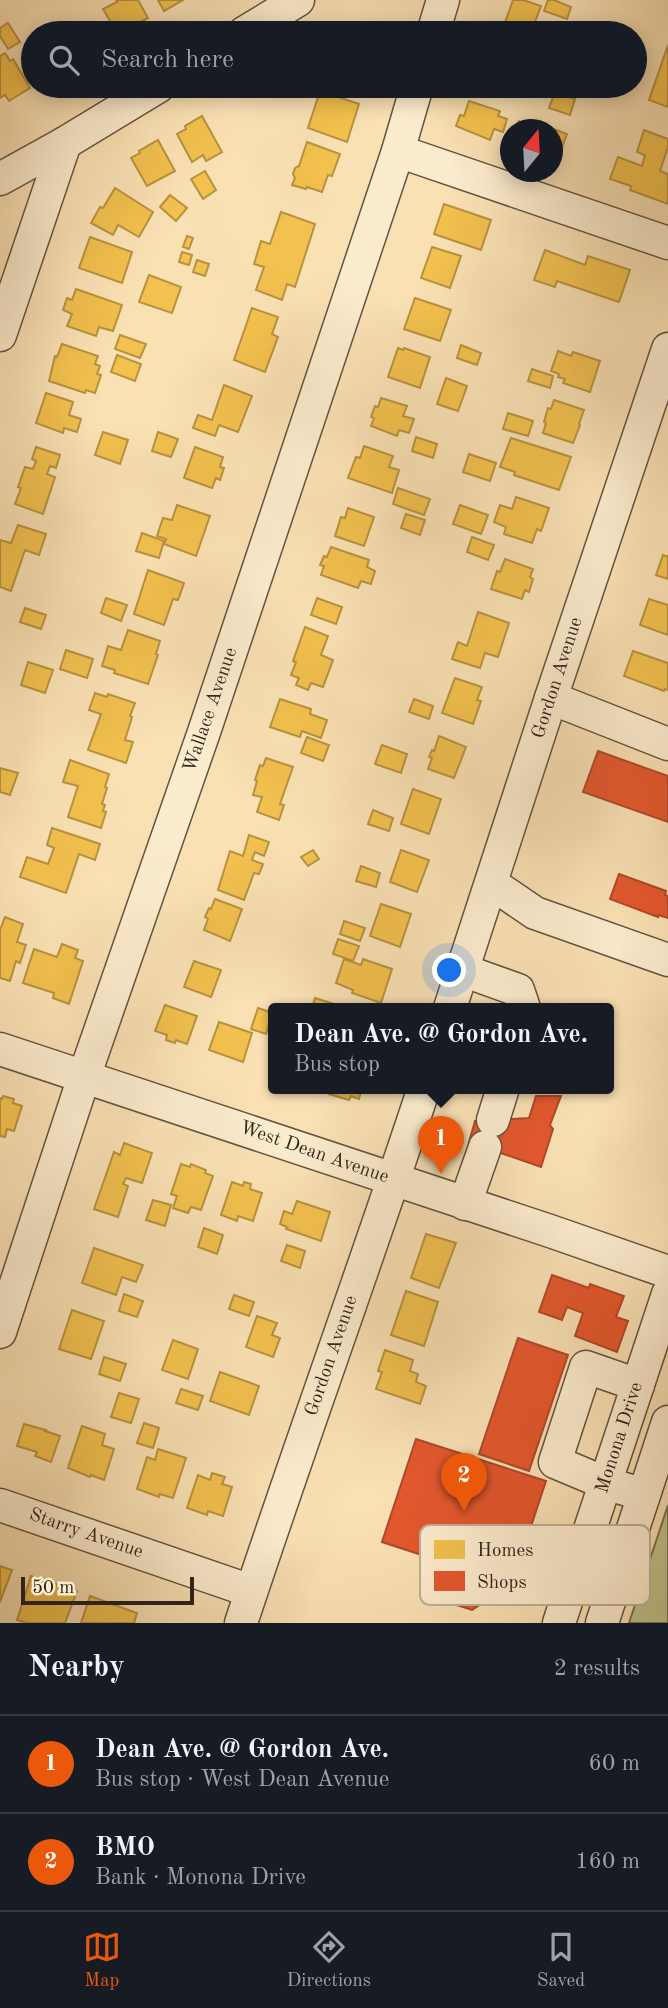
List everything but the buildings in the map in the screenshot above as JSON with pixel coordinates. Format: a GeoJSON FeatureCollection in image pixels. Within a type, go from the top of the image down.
{"type":"FeatureCollection","features":[{"type":"Feature","properties":{"kind":"street"},"geometry":{"type":"LineString","coordinates":[[264,21],[298,0]]}},
{"type":"Feature","properties":{"kind":"street"},"geometry":{"type":"LineString","coordinates":[[437,21],[443,0]]}},
{"type":"Feature","properties":{"kind":"street"},"geometry":{"type":"LineString","coordinates":[[0,179],[139,98]]}},
{"type":"Feature","properties":{"kind":"street","name":"Wallace Avenue"},"geometry":{"type":"LineString","coordinates":[[0,1332],[84,1077],[204,732],[413,98]]}},
{"type":"Feature","properties":{"kind":"street"},"geometry":{"type":"LineString","coordinates":[[0,335],[65,143]]}},
{"type":"Feature","properties":{"kind":"street"},"geometry":{"type":"LineString","coordinates":[[398,151],[668,243]]}},
{"type":"Feature","properties":{"kind":"street","name":"Gordon Avenue"},"geometry":{"type":"LineString","coordinates":[[452,1003],[668,349]]}},
{"type":"Feature","properties":{"kind":"street"},"geometry":{"type":"LineString","coordinates":[[551,698],[668,744]]}},
{"type":"Feature","properties":{"kind":"street"},"geometry":{"type":"LineString","coordinates":[[491,883],[535,913],[668,960]]}},
{"type":"Feature","properties":{"kind":"street"},"geometry":{"type":"LineString","coordinates":[[480,916],[535,913]]}},
{"type":"Feature","properties":{"kind":"street"},"geometry":{"type":"LineString","coordinates":[[462,970],[518,990],[523,1003]]}},
{"type":"Feature","properties":{"kind":"street","name":"West Dean Avenue"},"geometry":{"type":"LineString","coordinates":[[0,1049],[668,1272]]}},
{"type":"Feature","properties":{"kind":"street","name":"Gordon Avenue"},"geometry":{"type":"LineString","coordinates":[[240,1623],[422,1094]]}},
{"type":"Feature","properties":{"kind":"street"},"geometry":{"type":"LineString","coordinates":[[466,1204],[501,1094]]}},
{"type":"Feature","properties":{"kind":"street","name":"Monona Drive"},"geometry":{"type":"LineString","coordinates":[[591,1525],[668,1294]]}},
{"type":"Feature","properties":{"kind":"street"},"geometry":{"type":"LineString","coordinates":[[638,1385],[586,1367],[555,1462],[605,1483],[644,1495]]}},
{"type":"Feature","properties":{"kind":"street"},"geometry":{"type":"LineString","coordinates":[[634,1525],[668,1422]]}},
{"type":"Feature","properties":{"kind":"street","name":"Starry Avenue"},"geometry":{"type":"LineString","coordinates":[[0,1505],[251,1591]]}},
{"type":"Feature","properties":{"kind":"street","name":"Monona Drive"},"geometry":{"type":"LineString","coordinates":[[559,1623],[565,1605]]}},
{"type":"Feature","properties":{"kind":"street"},"geometry":{"type":"LineString","coordinates":[[602,1623],[608,1605]]}},
{"type":"Feature","properties":{"kind":"green space"},"geometry":{"type":"Polygon","coordinates":[[[668,1505],[668,1623],[629,1623],[635,1605],[650,1605],[650,1559],[668,1505]]]}},
{"type":"Feature","properties":{"kind":"place","name":"Dean Ave. @ Gordon Ave."},"geometry":{"type":"Point","coordinates":[441,1174]}},
{"type":"Feature","properties":{"kind":"place","name":"BMO"},"geometry":{"type":"Point","coordinates":[464,1511]}}]}
